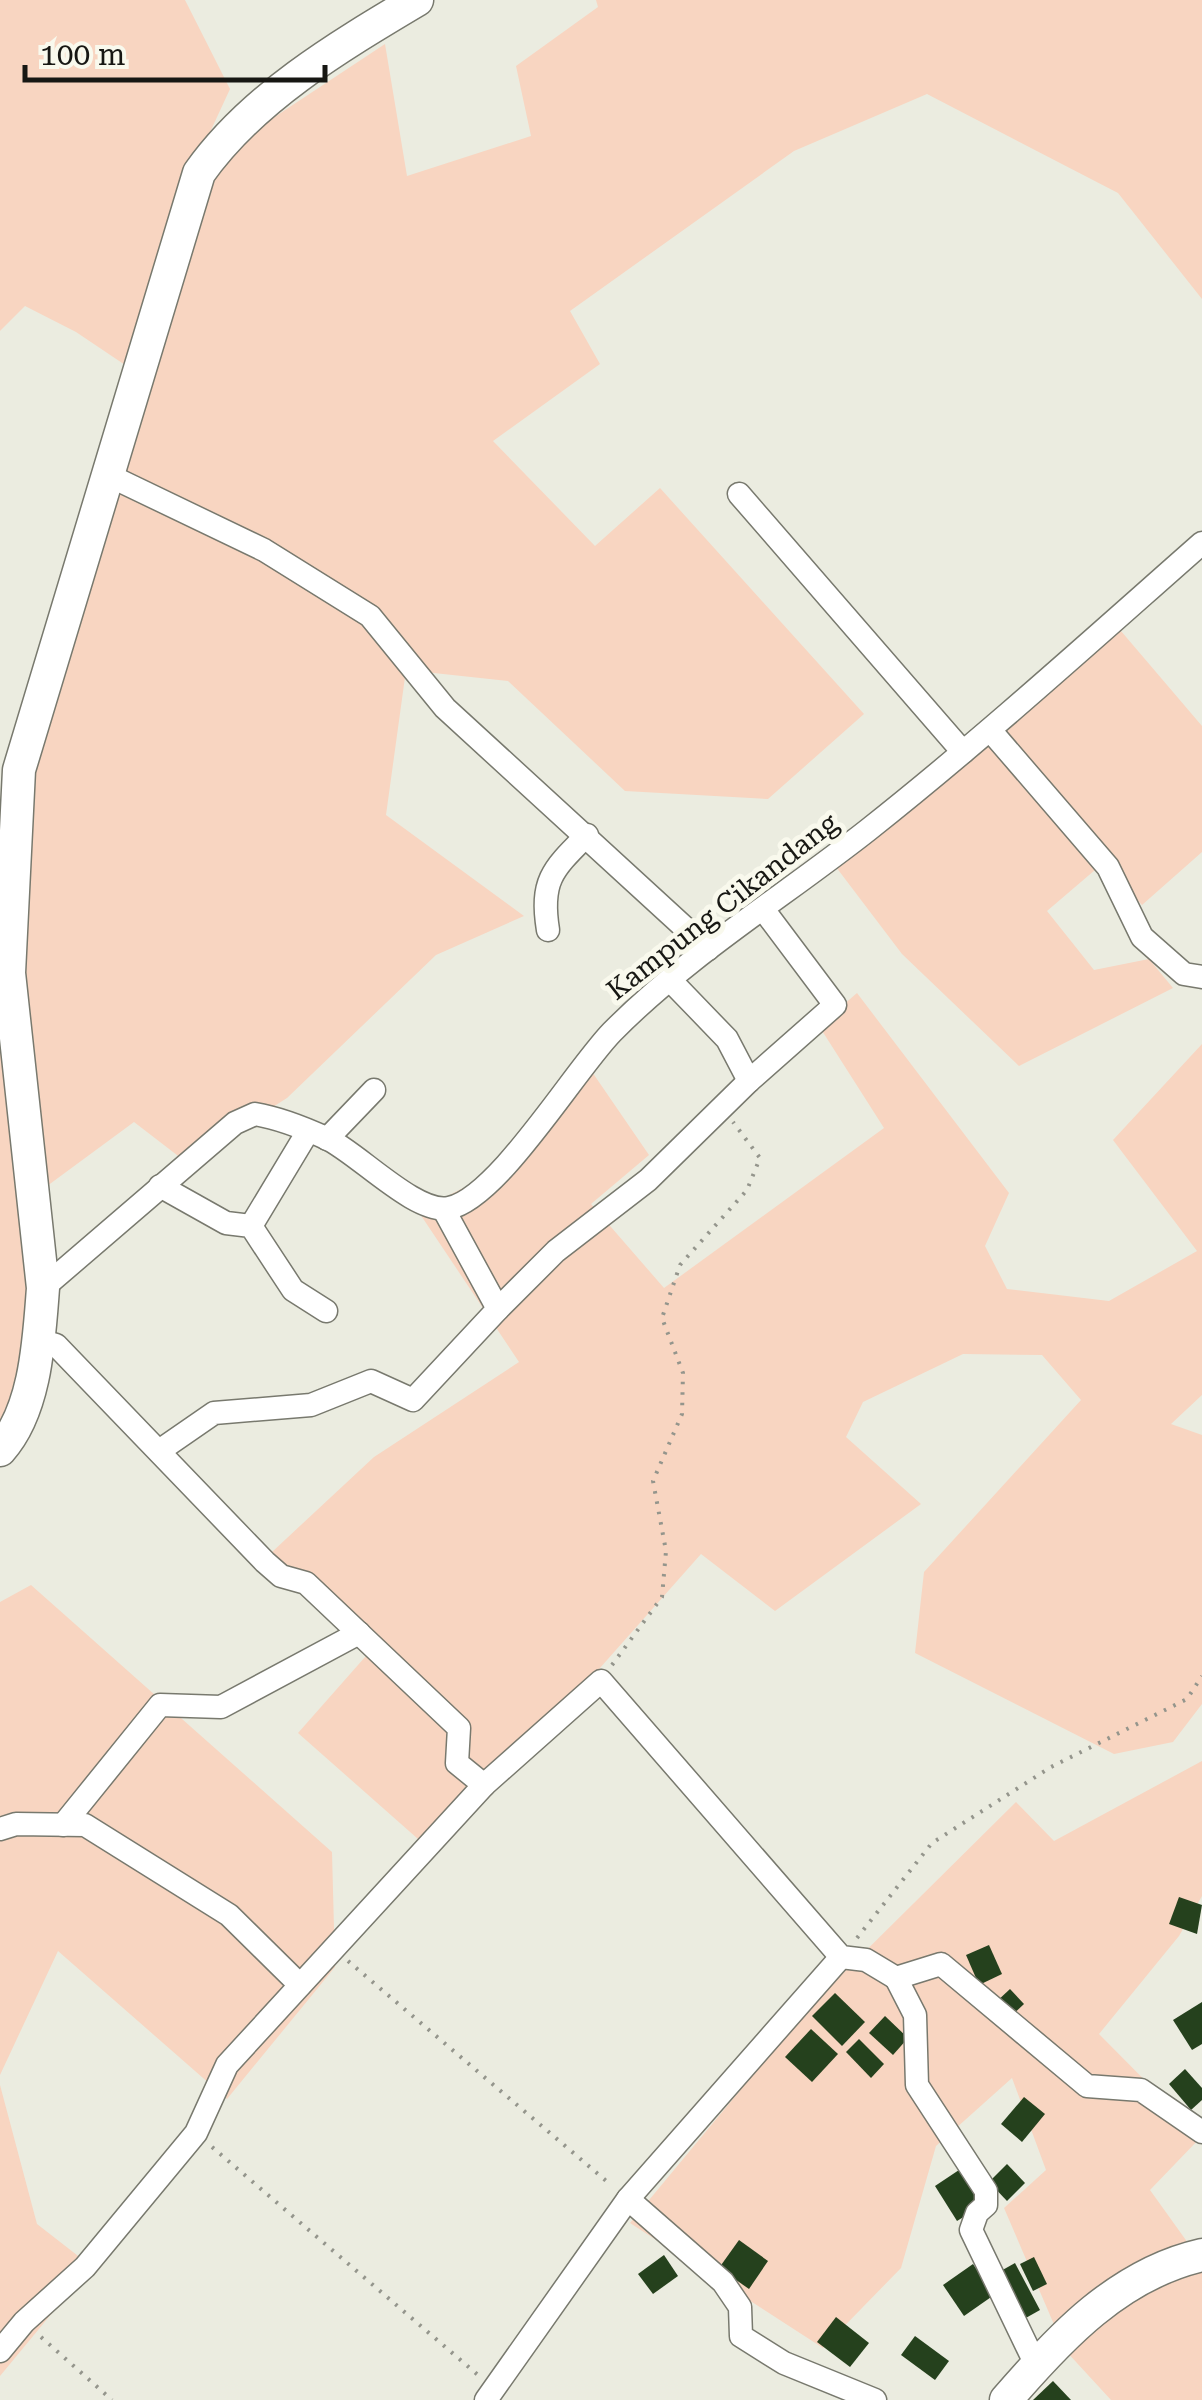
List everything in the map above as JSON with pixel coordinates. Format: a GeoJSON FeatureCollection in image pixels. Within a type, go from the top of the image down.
{"type":"FeatureCollection","features":[{"type":"Feature","properties":{"kind":"street"},"geometry":{"type":"LineString","coordinates":[[0,1450],[12,1436],[25,1401],[39,1340],[43,1288],[4,969],[19,770],[199,174],[223,139],[255,109],[417,0]]}},
{"type":"Feature","properties":{"kind":"street"},"geometry":{"type":"LineString","coordinates":[[110,476],[264,550],[370,616],[446,708],[708,949]]}},
{"type":"Feature","properties":{"kind":"street"},"geometry":{"type":"LineString","coordinates":[[739,494],[963,752]]}},
{"type":"Feature","properties":{"kind":"street","name":"Kampung Cikandang"},"geometry":{"type":"LineString","coordinates":[[444,1210],[466,1204],[498,1171],[612,1032],[708,949],[990,730],[1202,544]]}},
{"type":"Feature","properties":{"kind":"street"},"geometry":{"type":"LineString","coordinates":[[990,730],[1108,868],[1142,936],[1184,974],[1202,978]]}},
{"type":"Feature","properties":{"kind":"street"},"geometry":{"type":"LineString","coordinates":[[548,930],[543,900],[552,870],[586,836]]}},
{"type":"Feature","properties":{"kind":"street"},"geometry":{"type":"LineString","coordinates":[[158,1452],[214,1413],[311,1406],[370,1381],[413,1400],[556,1251],[648,1180],[721,1107],[835,1006],[762,909]]}},
{"type":"Feature","properties":{"kind":"street"},"geometry":{"type":"LineString","coordinates":[[671,981],[727,1039],[749,1081]]}},
{"type":"Feature","properties":{"kind":"street"},"geometry":{"type":"LineString","coordinates":[[251,1226],[317,1136],[374,1090]]}},
{"type":"Feature","properties":{"kind":"street"},"geometry":{"type":"LineString","coordinates":[[43,1288],[235,1123],[255,1114],[276,1118],[317,1136],[418,1200],[444,1210],[498,1310]]}},
{"type":"Feature","properties":{"kind":"street"},"geometry":{"type":"LineString","coordinates":[[160,1186],[226,1223],[251,1226],[294,1290],[326,1311]]}},
{"type":"Feature","properties":{"kind":"street"},"geometry":{"type":"LineString","coordinates":[[39,1340],[56,1345],[264,1562],[281,1576],[306,1583],[459,1728],[457,1763],[484,1785]]}},
{"type":"Feature","properties":{"kind":"street"},"geometry":{"type":"LineString","coordinates":[[63,1825],[160,1705],[221,1707],[359,1634]]}},
{"type":"Feature","properties":{"kind":"street"},"geometry":{"type":"LineString","coordinates":[[0,2352],[24,2322],[85,2267],[196,2133],[227,2064],[484,1785],[600,1681],[841,1957],[866,1960],[896,1978],[915,2016],[917,2085],[986,2191],[986,2205],[977,2213],[971,2230],[1036,2365]]}},
{"type":"Feature","properties":{"kind":"street"},"geometry":{"type":"LineString","coordinates":[[0,1829],[16,1824],[85,1826],[229,1915],[300,1985]]}},
{"type":"Feature","properties":{"kind":"street"},"geometry":{"type":"LineString","coordinates":[[490,2395],[628,2198],[841,1957]]}},
{"type":"Feature","properties":{"kind":"street"},"geometry":{"type":"LineString","coordinates":[[896,1978],[940,1964],[1087,2086],[1141,2090],[1202,2132]]}},
{"type":"Feature","properties":{"kind":"street"},"geometry":{"type":"LineString","coordinates":[[628,2198],[723,2282],[740,2307],[741,2336],[784,2363],[875,2400]]}},
{"type":"Feature","properties":{"kind":"street"},"geometry":{"type":"LineString","coordinates":[[1006,2400],[1061,2338],[1134,2280],[1159,2266],[1202,2255]]}},
{"type":"Feature","properties":{"kind":"path"},"geometry":{"type":"LineString","coordinates":[[600,1681],[662,1597],[666,1551],[653,1481],[682,1414],[682,1373],[662,1318],[680,1264],[747,1190],[760,1158],[721,1107]]}},
{"type":"Feature","properties":{"kind":"path"},"geometry":{"type":"LineString","coordinates":[[841,1957],[932,1843],[1051,1767],[1187,1698],[1202,1676]]}},
{"type":"Feature","properties":{"kind":"path"},"geometry":{"type":"LineString","coordinates":[[334,1948],[628,2198]]}},
{"type":"Feature","properties":{"kind":"path"},"geometry":{"type":"LineString","coordinates":[[196,2133],[490,2395]]}},
{"type":"Feature","properties":{"kind":"path"},"geometry":{"type":"LineString","coordinates":[[24,2322],[112,2400]]}},
{"type":"Feature","properties":{"kind":"shaded area"},"geometry":{"type":"Polygon","coordinates":[[[0,0],[185,0],[230,89],[199,156],[270,120],[385,44],[407,176],[531,136],[516,66],[598,7],[596,0],[1202,0],[1202,299],[1118,193],[927,94],[794,151],[570,311],[600,364],[493,441],[595,546],[660,488],[864,714],[768,799],[625,791],[508,681],[406,670],[386,815],[524,916],[436,955],[287,1098],[186,1162],[134,1122],[43,1189],[56,1299],[0,1455],[0,983],[21,759],[140,375],[76,332],[25,306],[0,331],[0,0]]]}},
{"type":"Feature","properties":{"kind":"shaded area"},"geometry":{"type":"Polygon","coordinates":[[[1115,624],[1202,726],[1202,852],[1142,905],[1102,864],[1047,911],[1094,970],[1149,959],[1173,988],[1019,1066],[902,954],[836,867],[1115,624]]]}},
{"type":"Feature","properties":{"kind":"shaded area"},"geometry":{"type":"Polygon","coordinates":[[[857,993],[1009,1193],[985,1246],[1007,1289],[1109,1301],[1197,1251],[1113,1140],[1202,1044],[1202,1395],[1171,1424],[1202,1435],[1202,1704],[1173,1742],[1114,1754],[915,1653],[924,1572],[1081,1400],[1042,1355],[963,1354],[863,1402],[846,1437],[921,1504],[775,1611],[701,1554],[435,1854],[298,1733],[373,1648],[272,1552],[374,1457],[519,1362],[418,1211],[520,1159],[588,1066],[649,1155],[591,1204],[664,1288],[884,1128],[819,1026],[857,993]]]}},
{"type":"Feature","properties":{"kind":"shaded area"},"geometry":{"type":"Polygon","coordinates":[[[31,1585],[332,1852],[335,1967],[227,2099],[58,1951],[0,2075],[0,1602],[31,1585]]]}},
{"type":"Feature","properties":{"kind":"shaded area"},"geometry":{"type":"Polygon","coordinates":[[[1202,1761],[1202,1896],[1179,1936],[1099,2034],[1201,2137],[1150,2190],[1193,2250],[1202,2250],[1202,2400],[1111,2400],[1065,2350],[1004,2208],[1046,2170],[1012,2078],[936,2146],[901,2268],[823,2348],[630,2223],[811,2005],[1016,1802],[1054,1841],[1202,1761]]]}},
{"type":"Feature","properties":{"kind":"shaded area"},"geometry":{"type":"Polygon","coordinates":[[[0,2085],[37,2224],[91,2266],[0,2376],[0,2085]]]}},
{"type":"Feature","properties":{"kind":"building"},"geometry":{"type":"Polygon","coordinates":[[[1179,1897],[1202,1905],[1197,1934],[1169,1924],[1179,1897]]]}},
{"type":"Feature","properties":{"kind":"building"},"geometry":{"type":"Polygon","coordinates":[[[989,1945],[1002,1974],[979,1985],[966,1955],[989,1945]]]}},
{"type":"Feature","properties":{"kind":"building"},"geometry":{"type":"Polygon","coordinates":[[[1010,1989],[1024,2004],[1009,2018],[995,2003],[1010,1989]]]}},
{"type":"Feature","properties":{"kind":"building"},"geometry":{"type":"Polygon","coordinates":[[[835,1993],[865,2022],[842,2046],[812,2016],[835,1993]]]}},
{"type":"Feature","properties":{"kind":"building"},"geometry":{"type":"Polygon","coordinates":[[[1202,2002],[1202,2044],[1192,2050],[1173,2020],[1202,2002]]]}},
{"type":"Feature","properties":{"kind":"building"},"geometry":{"type":"Polygon","coordinates":[[[885,2016],[908,2038],[893,2055],[869,2033],[885,2016]]]}},
{"type":"Feature","properties":{"kind":"building"},"geometry":{"type":"Polygon","coordinates":[[[811,2029],[838,2054],[812,2082],[785,2057],[811,2029]]]}},
{"type":"Feature","properties":{"kind":"building"},"geometry":{"type":"Polygon","coordinates":[[[859,2039],[884,2064],[871,2078],[846,2052],[859,2039]]]}},
{"type":"Feature","properties":{"kind":"building"},"geometry":{"type":"Polygon","coordinates":[[[1185,2069],[1202,2088],[1202,2100],[1191,2110],[1169,2084],[1185,2069]]]}},
{"type":"Feature","properties":{"kind":"building"},"geometry":{"type":"Polygon","coordinates":[[[1024,2097],[1045,2114],[1022,2142],[1001,2124],[1024,2097]]]}},
{"type":"Feature","properties":{"kind":"building"},"geometry":{"type":"Polygon","coordinates":[[[1007,2164],[1025,2183],[1007,2201],[989,2182],[1007,2164]]]}},
{"type":"Feature","properties":{"kind":"building"},"geometry":{"type":"Polygon","coordinates":[[[959,2170],[981,2206],[957,2221],[935,2186],[959,2170]]]}},
{"type":"Feature","properties":{"kind":"building"},"geometry":{"type":"Polygon","coordinates":[[[739,2240],[768,2261],[749,2289],[719,2268],[739,2240]]]}},
{"type":"Feature","properties":{"kind":"building"},"geometry":{"type":"Polygon","coordinates":[[[664,2255],[678,2276],[653,2294],[638,2274],[664,2255]]]}},
{"type":"Feature","properties":{"kind":"building"},"geometry":{"type":"Polygon","coordinates":[[[1034,2257],[1047,2284],[1033,2291],[1020,2264],[1034,2257]]]}},
{"type":"Feature","properties":{"kind":"building"},"geometry":{"type":"Polygon","coordinates":[[[1015,2263],[1040,2310],[1024,2319],[999,2272],[1015,2263]]]}},
{"type":"Feature","properties":{"kind":"building"},"geometry":{"type":"Polygon","coordinates":[[[973,2264],[994,2295],[964,2316],[943,2285],[973,2264]]]}},
{"type":"Feature","properties":{"kind":"building"},"geometry":{"type":"Polygon","coordinates":[[[836,2317],[869,2343],[850,2367],[817,2342],[836,2317]]]}},
{"type":"Feature","properties":{"kind":"building"},"geometry":{"type":"Polygon","coordinates":[[[915,2336],[949,2361],[935,2380],[901,2355],[915,2336]]]}},
{"type":"Feature","properties":{"kind":"building"},"geometry":{"type":"Polygon","coordinates":[[[1053,2381],[1071,2400],[1033,2400],[1053,2381]]]}}]}
